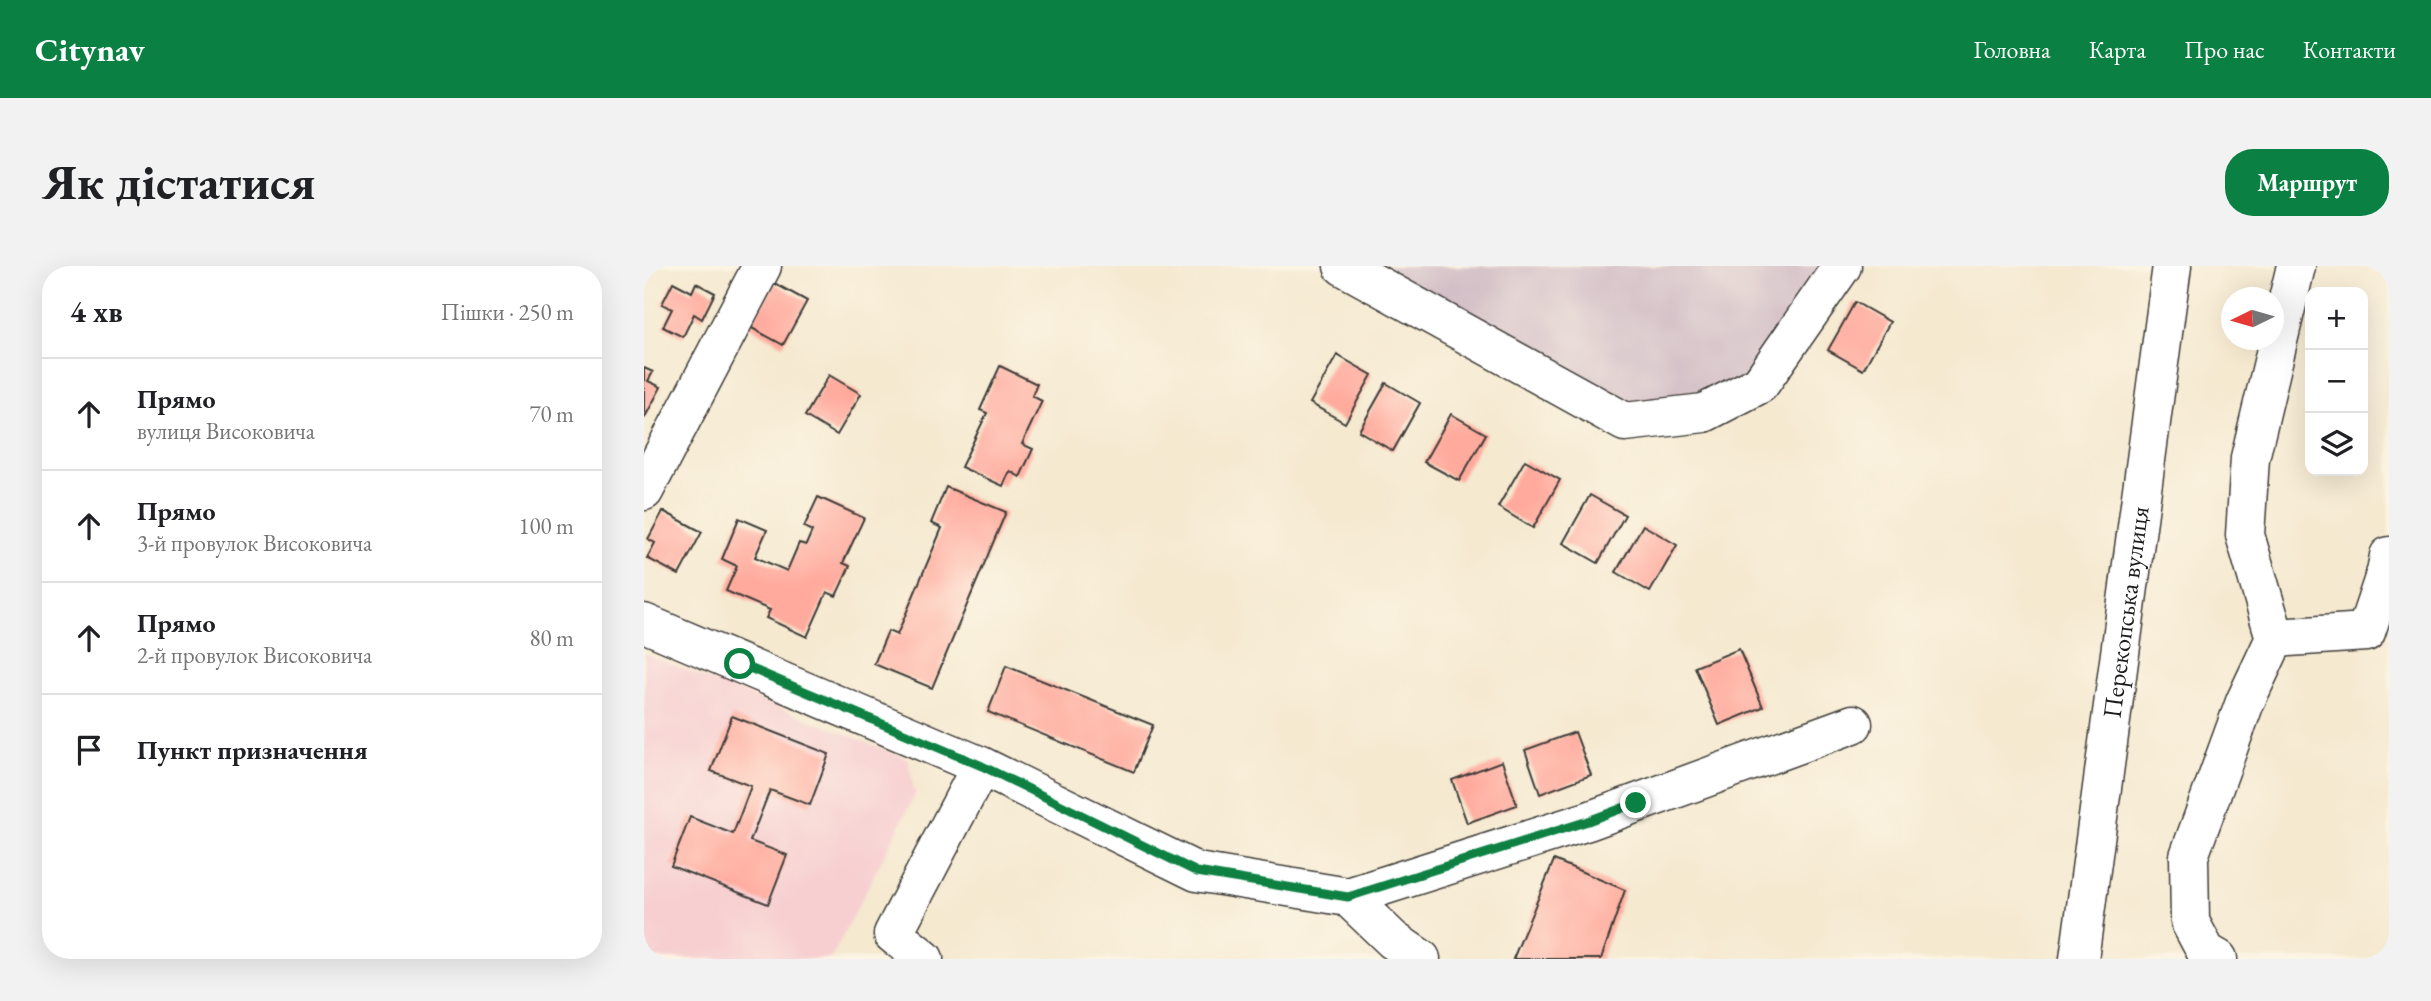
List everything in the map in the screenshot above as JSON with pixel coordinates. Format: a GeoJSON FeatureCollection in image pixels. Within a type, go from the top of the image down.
{"type":"FeatureCollection","features":[{"type":"Feature","properties":{"kind":"street"},"geometry":{"type":"LineString","coordinates":[[644,491],[762,266]]}},
{"type":"Feature","properties":{"kind":"street"},"geometry":{"type":"LineString","coordinates":[[1343,266],[1625,422],[1704,413],[1760,384],[1842,266]]}},
{"type":"Feature","properties":{"kind":"street","name":"Перекопська вулиця"},"geometry":{"type":"LineString","coordinates":[[2079,959],[2172,266]]}},
{"type":"Feature","properties":{"kind":"street"},"geometry":{"type":"LineString","coordinates":[[2218,959],[2206,952],[2190,922],[2189,856],[2245,702],[2275,638],[2245,535],[2250,458],[2296,266]]}},
{"type":"Feature","properties":{"kind":"street"},"geometry":{"type":"LineString","coordinates":[[2275,638],[2366,632],[2389,556]]}},
{"type":"Feature","properties":{"kind":"street"},"geometry":{"type":"LineString","coordinates":[[644,623],[982,766],[1197,872],[1348,897],[1588,821],[1853,724]]}},
{"type":"Feature","properties":{"kind":"street"},"geometry":{"type":"LineString","coordinates":[[924,959],[886,947],[982,766]]}},
{"type":"Feature","properties":{"kind":"street"},"geometry":{"type":"LineString","coordinates":[[1348,897],[1393,940],[1420,959]]}},
{"type":"Feature","properties":{"kind":"shaded area"},"geometry":{"type":"Polygon","coordinates":[[[1359,266],[1832,266],[1754,378],[1702,407],[1628,415],[1359,266]]]}},
{"type":"Feature","properties":{"kind":"shaded area"},"geometry":{"type":"Polygon","coordinates":[[[644,653],[908,759],[915,795],[831,959],[644,959],[644,653]]]}},
{"type":"Feature","properties":{"kind":"building"},"geometry":{"type":"Polygon","coordinates":[[[673,282],[692,292],[696,283],[715,293],[702,319],[694,314],[683,337],[663,327],[672,309],[662,304],[673,282]]]}},
{"type":"Feature","properties":{"kind":"building"},"geometry":{"type":"Polygon","coordinates":[[[774,283],[807,301],[783,345],[750,327],[774,283]]]}},
{"type":"Feature","properties":{"kind":"building"},"geometry":{"type":"Polygon","coordinates":[[[1855,302],[1890,322],[1863,370],[1828,350],[1855,302]]]}},
{"type":"Feature","properties":{"kind":"building"},"geometry":{"type":"Polygon","coordinates":[[[1337,355],[1372,375],[1345,423],[1310,403],[1337,355]]]}},
{"type":"Feature","properties":{"kind":"building"},"geometry":{"type":"Polygon","coordinates":[[[1000,366],[1037,384],[1032,396],[1042,401],[1022,444],[1033,449],[1020,477],[1010,471],[1003,486],[961,467],[987,413],[980,410],[1000,366]]]}},
{"type":"Feature","properties":{"kind":"building"},"geometry":{"type":"Polygon","coordinates":[[[644,368],[653,372],[648,381],[661,387],[644,419],[644,368]]]}},
{"type":"Feature","properties":{"kind":"building"},"geometry":{"type":"Polygon","coordinates":[[[829,375],[861,394],[837,435],[805,416],[829,375]]]}},
{"type":"Feature","properties":{"kind":"building"},"geometry":{"type":"Polygon","coordinates":[[[1386,383],[1420,403],[1393,451],[1359,431],[1386,383]]]}},
{"type":"Feature","properties":{"kind":"building"},"geometry":{"type":"Polygon","coordinates":[[[1451,414],[1486,434],[1459,481],[1424,462],[1451,414]]]}},
{"type":"Feature","properties":{"kind":"building"},"geometry":{"type":"Polygon","coordinates":[[[1525,460],[1560,480],[1533,528],[1498,507],[1525,460]]]}},
{"type":"Feature","properties":{"kind":"building"},"geometry":{"type":"Polygon","coordinates":[[[946,487],[1006,512],[932,688],[874,664],[888,631],[897,635],[942,528],[931,523],[946,487]]]}},
{"type":"Feature","properties":{"kind":"building"},"geometry":{"type":"Polygon","coordinates":[[[1590,495],[1625,515],[1598,563],[1563,543],[1590,495]]]}},
{"type":"Feature","properties":{"kind":"building"},"geometry":{"type":"Polygon","coordinates":[[[818,497],[864,518],[843,563],[850,566],[836,596],[827,592],[807,637],[766,618],[770,610],[726,591],[737,566],[722,559],[739,518],[767,530],[755,557],[787,571],[799,543],[806,545],[812,531],[804,527],[818,497]]]}},
{"type":"Feature","properties":{"kind":"building"},"geometry":{"type":"Polygon","coordinates":[[[663,511],[702,532],[679,575],[647,558],[655,543],[648,539],[663,511]]]}},
{"type":"Feature","properties":{"kind":"building"},"geometry":{"type":"Polygon","coordinates":[[[1643,525],[1677,545],[1650,592],[1616,572],[1643,525]]]}},
{"type":"Feature","properties":{"kind":"building"},"geometry":{"type":"Polygon","coordinates":[[[1739,649],[1763,707],[1719,725],[1695,667],[1739,649]]]}},
{"type":"Feature","properties":{"kind":"building"},"geometry":{"type":"Polygon","coordinates":[[[1006,666],[1153,725],[1134,772],[988,712],[1006,666]]]}},
{"type":"Feature","properties":{"kind":"building"},"geometry":{"type":"Polygon","coordinates":[[[732,716],[829,754],[810,805],[770,790],[750,841],[787,855],[768,904],[671,866],[690,817],[733,834],[751,786],[711,771],[732,716]]]}},
{"type":"Feature","properties":{"kind":"building"},"geometry":{"type":"Polygon","coordinates":[[[1575,732],[1591,775],[1540,794],[1525,750],[1575,732]]]}},
{"type":"Feature","properties":{"kind":"building"},"geometry":{"type":"Polygon","coordinates":[[[1502,761],[1517,805],[1467,823],[1452,780],[1502,761]]]}},
{"type":"Feature","properties":{"kind":"building"},"geometry":{"type":"Polygon","coordinates":[[[1554,860],[1625,890],[1601,959],[1513,959],[1554,860]]]}},
{"type":"Feature","properties":{"kind":"route"},"geometry":{"type":"LineString","coordinates":[[740,664],[982,766],[1197,872],[1348,897],[1588,821],[1636,803]]}}]}
